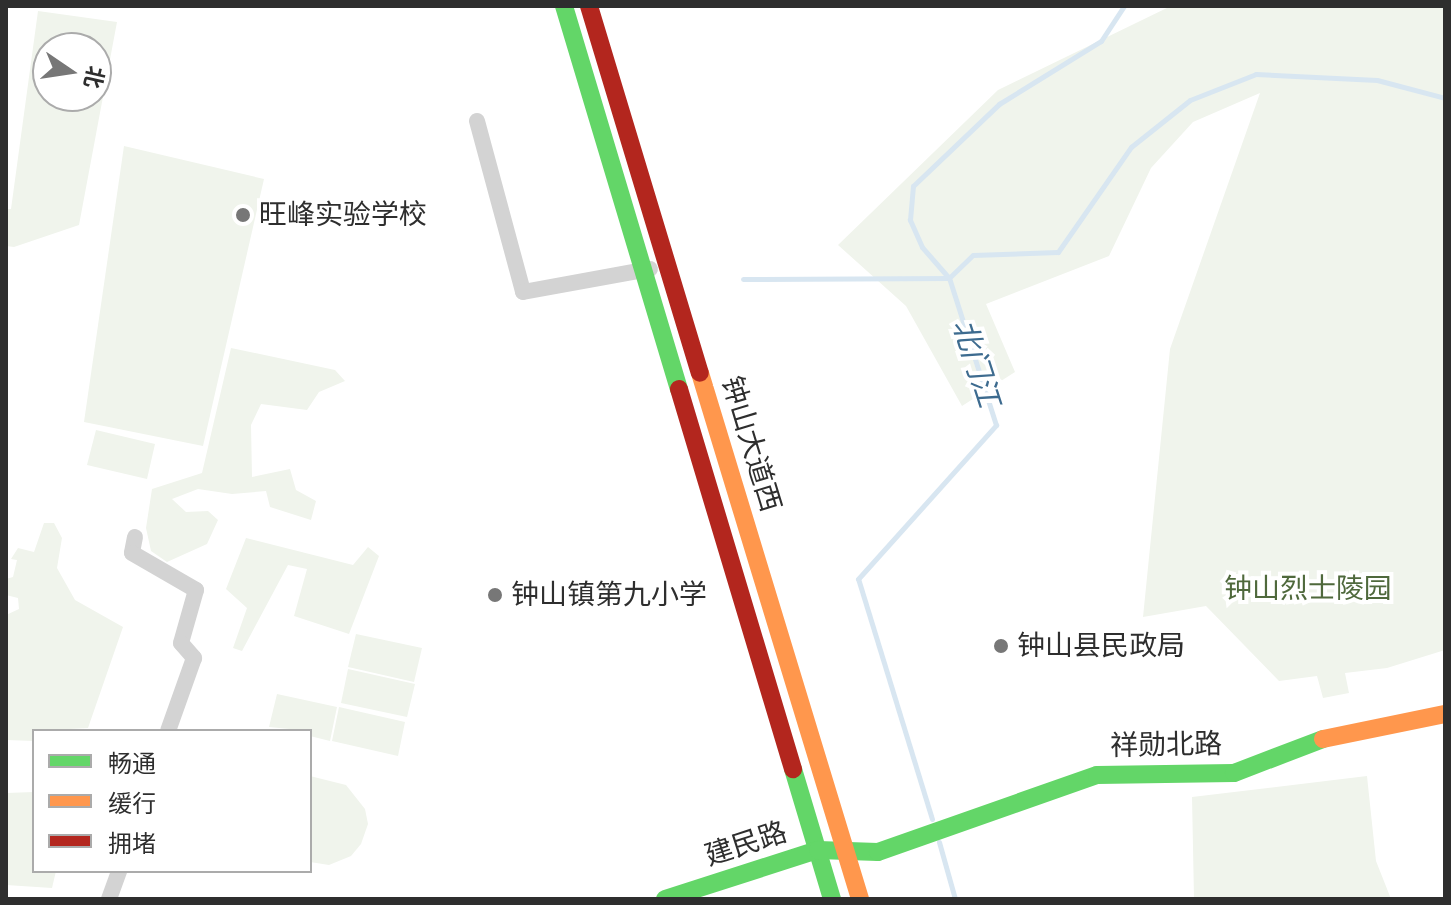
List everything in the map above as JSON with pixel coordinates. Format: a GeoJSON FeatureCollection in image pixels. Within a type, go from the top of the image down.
{"type":"FeatureCollection","features":[{"type":"Feature","properties":{"kind":"main road","name":"钟山大道西"},"geometry":{"type":"LineString","coordinates":[[564,6],[832,899]]}},
{"type":"Feature","properties":{"kind":"main road","name":"钟山大道西"},"geometry":{"type":"LineString","coordinates":[[589,6],[860,899]]}},
{"type":"Feature","properties":{"kind":"main road","name":"祥勋北路"},"geometry":{"type":"LineString","coordinates":[[845,849],[878,852],[1097,775],[1234,773],[1345,731],[1445,714]]}},
{"type":"Feature","properties":{"kind":"main road","name":"建民路"},"geometry":{"type":"LineString","coordinates":[[665,899],[818,850],[845,849]]}},
{"type":"Feature","properties":{"kind":"street"},"geometry":{"type":"LineString","coordinates":[[477,121],[523,292],[667,266]]}},
{"type":"Feature","properties":{"kind":"street"},"geometry":{"type":"LineString","coordinates":[[135,537],[132,553],[196,590],[181,643],[194,658],[169,729]]}},
{"type":"Feature","properties":{"kind":"street"},"geometry":{"type":"LineString","coordinates":[[109,899],[118,873]]}},
{"type":"Feature","properties":{"kind":"green space","name":"钟山烈士陵园"},"geometry":{"type":"Polygon","coordinates":[[[1171,6],[1445,6],[1445,650],[1387,668],[1345,673],[1349,693],[1323,698],[1317,676],[1279,681],[1206,606],[1143,617],[1170,349],[1260,93],[1193,122],[1151,168],[1109,256],[986,304],[1015,372],[962,406],[906,306],[838,245],[998,90],[1171,6]]]}},
{"type":"Feature","properties":{"kind":"green space"},"geometry":{"type":"Polygon","coordinates":[[[38,11],[117,22],[112,49],[112,32],[35,32],[38,11]]]}},
{"type":"Feature","properties":{"kind":"green space"},"geometry":{"type":"Polygon","coordinates":[[[32,55],[32,112],[100,112],[79,225],[14,247],[6,246],[6,209],[11,209],[32,55]]]}},
{"type":"Feature","properties":{"kind":"green space"},"geometry":{"type":"Polygon","coordinates":[[[124,146],[264,179],[203,446],[84,422],[124,146]]]}},
{"type":"Feature","properties":{"kind":"green space"},"geometry":{"type":"Polygon","coordinates":[[[231,348],[335,370],[345,381],[319,392],[307,410],[261,404],[251,425],[252,477],[290,469],[296,490],[316,501],[311,520],[270,507],[266,491],[232,494],[198,489],[172,499],[186,512],[208,511],[218,520],[207,544],[167,562],[151,551],[146,528],[152,489],[202,473],[231,348]]]}},
{"type":"Feature","properties":{"kind":"green space"},"geometry":{"type":"Polygon","coordinates":[[[96,430],[155,444],[147,479],[87,465],[96,430]]]}},
{"type":"Feature","properties":{"kind":"green space"},"geometry":{"type":"Polygon","coordinates":[[[44,523],[54,523],[62,538],[57,568],[75,600],[123,627],[88,728],[32,729],[32,741],[6,740],[6,615],[19,609],[18,598],[6,595],[6,579],[13,577],[17,560],[11,559],[18,548],[34,552],[44,523]]]}},
{"type":"Feature","properties":{"kind":"green space"},"geometry":{"type":"Polygon","coordinates":[[[246,538],[353,565],[368,547],[379,556],[349,634],[294,616],[307,569],[288,565],[242,651],[233,648],[247,608],[226,589],[246,538]]]}},
{"type":"Feature","properties":{"kind":"green space"},"geometry":{"type":"Polygon","coordinates":[[[356,634],[422,648],[414,682],[348,667],[356,634]]]}},
{"type":"Feature","properties":{"kind":"green space"},"geometry":{"type":"Polygon","coordinates":[[[348,669],[415,684],[407,717],[341,703],[348,669]]]}},
{"type":"Feature","properties":{"kind":"green space"},"geometry":{"type":"Polygon","coordinates":[[[277,694],[337,707],[330,741],[312,736],[312,729],[269,727],[277,694]]]}},
{"type":"Feature","properties":{"kind":"green space"},"geometry":{"type":"Polygon","coordinates":[[[339,707],[405,722],[398,756],[332,741],[339,707]]]}},
{"type":"Feature","properties":{"kind":"green space"},"geometry":{"type":"Polygon","coordinates":[[[312,776],[346,785],[365,809],[368,824],[361,844],[351,856],[329,865],[312,862],[312,776]]]}},
{"type":"Feature","properties":{"kind":"green space"},"geometry":{"type":"Polygon","coordinates":[[[1367,776],[1376,861],[1391,899],[1194,899],[1192,797],[1367,776]]]}},
{"type":"Feature","properties":{"kind":"green space"},"geometry":{"type":"Polygon","coordinates":[[[32,792],[32,873],[56,873],[52,888],[6,885],[6,793],[32,792]]]}},
{"type":"Feature","properties":{"kind":"waterway","name":"北门江"},"geometry":{"type":"LineString","coordinates":[[932,819],[858,579],[996,425],[949,278],[922,247],[910,220],[913,186],[999,104],[1101,41],[1124,6]]}},
{"type":"Feature","properties":{"kind":"waterway"},"geometry":{"type":"LineString","coordinates":[[743,279],[949,278],[973,255],[1058,252],[1131,147],[1190,100],[1256,74],[1377,80],[1445,98]]}},
{"type":"Feature","properties":{"kind":"waterway","name":"北门江"},"geometry":{"type":"LineString","coordinates":[[939,842],[955,899]]}},
{"type":"Feature","properties":{"kind":"traffic: fast"},"geometry":{"type":"LineString","coordinates":[[564,6],[679,389]]}},
{"type":"Feature","properties":{"kind":"traffic: fast"},"geometry":{"type":"LineString","coordinates":[[665,899],[818,850],[878,852],[1097,775],[1234,773],[1323,739]]}},
{"type":"Feature","properties":{"kind":"traffic: fast"},"geometry":{"type":"LineString","coordinates":[[793,769],[832,899]]}},
{"type":"Feature","properties":{"kind":"traffic: slow"},"geometry":{"type":"LineString","coordinates":[[700,373],[860,899]]}},
{"type":"Feature","properties":{"kind":"traffic: slow"},"geometry":{"type":"LineString","coordinates":[[1323,739],[1445,714]]}},
{"type":"Feature","properties":{"kind":"traffic: jam"},"geometry":{"type":"LineString","coordinates":[[589,6],[700,373]]}},
{"type":"Feature","properties":{"kind":"traffic: jam"},"geometry":{"type":"LineString","coordinates":[[679,389],[793,769]]}},
{"type":"Feature","properties":{"kind":"place","name":"旺峰实验学校"},"geometry":{"type":"Point","coordinates":[243,215]}},
{"type":"Feature","properties":{"kind":"place","name":"钟山镇第九小学"},"geometry":{"type":"Point","coordinates":[495,595]}},
{"type":"Feature","properties":{"kind":"place","name":"钟山县民政局"},"geometry":{"type":"Point","coordinates":[1001,646]}}]}
